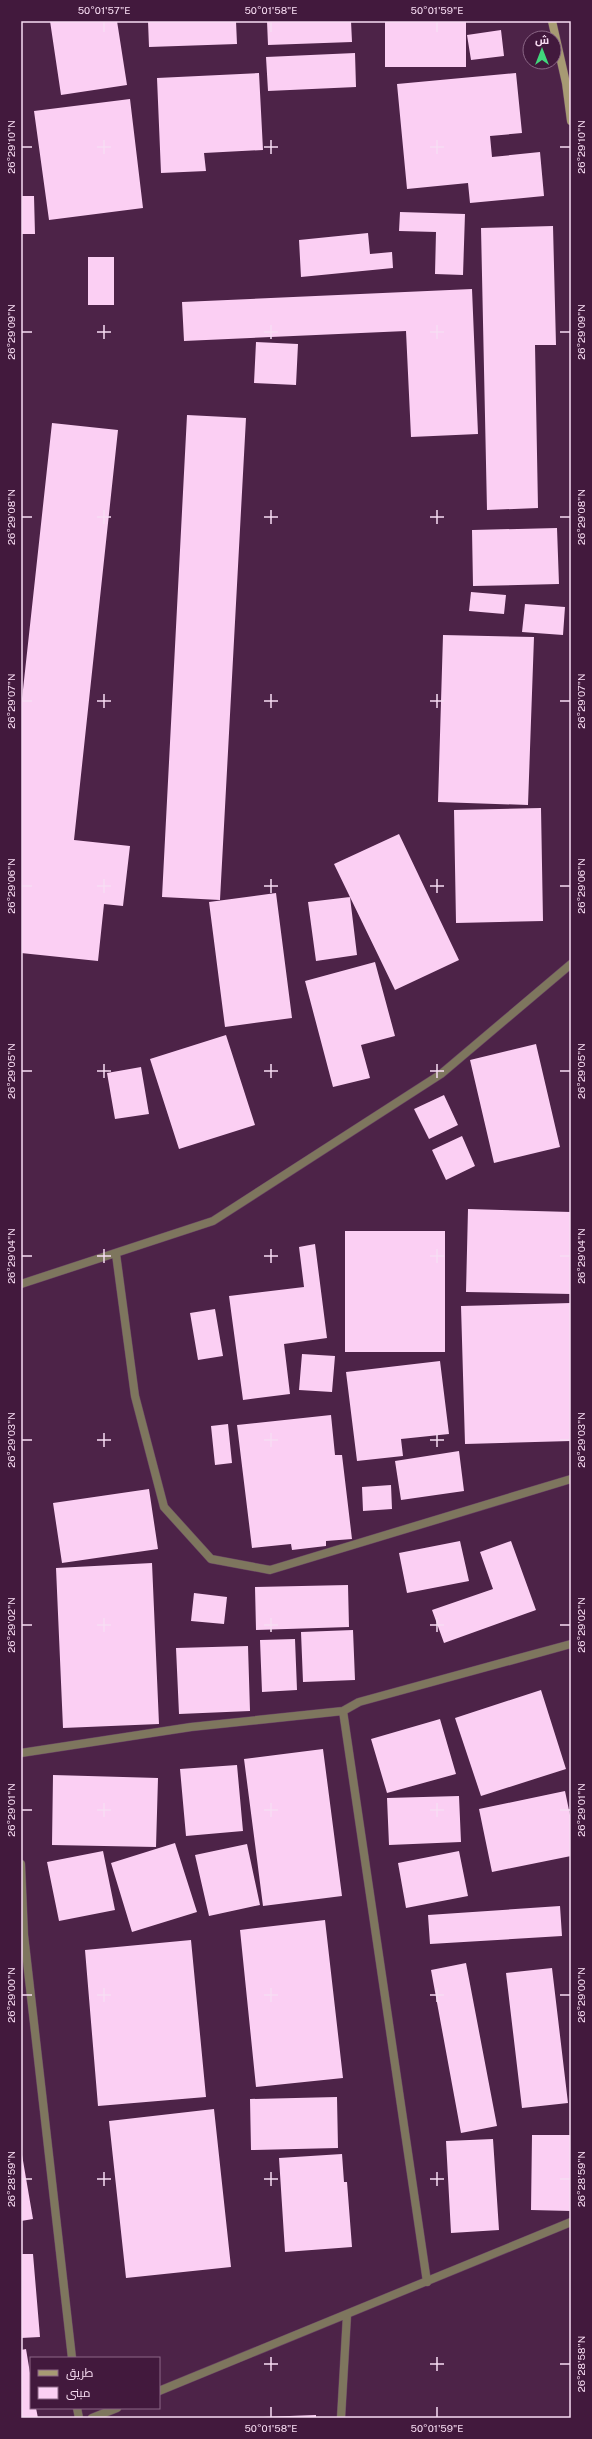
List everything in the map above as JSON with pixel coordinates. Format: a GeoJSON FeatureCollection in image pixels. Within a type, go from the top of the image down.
{"type":"FeatureCollection","features":[{"type":"Feature","properties":{"kind":"street"},"geometry":{"type":"LineString","coordinates":[[552,21],[566,83],[571,121]]}},
{"type":"Feature","properties":{"kind":"street"},"geometry":{"type":"LineString","coordinates":[[21,1284],[213,1221],[441,1074],[571,964]]}},
{"type":"Feature","properties":{"kind":"street"},"geometry":{"type":"LineString","coordinates":[[116,1254],[135,1396],[164,1507],[211,1559],[270,1570],[571,1479]]}},
{"type":"Feature","properties":{"kind":"street"},"geometry":{"type":"LineString","coordinates":[[21,1753],[191,1727],[343,1711],[359,1702],[571,1644]]}},
{"type":"Feature","properties":{"kind":"street"},"geometry":{"type":"LineString","coordinates":[[343,1711],[427,2282]]}},
{"type":"Feature","properties":{"kind":"street"},"geometry":{"type":"LineString","coordinates":[[21,1864],[22,1935],[72,2357]]}},
{"type":"Feature","properties":{"kind":"street"},"geometry":{"type":"LineString","coordinates":[[160,2391],[571,2222]]}},
{"type":"Feature","properties":{"kind":"street"},"geometry":{"type":"LineString","coordinates":[[341,2418],[347,2315]]}},
{"type":"Feature","properties":{"kind":"street"},"geometry":{"type":"LineString","coordinates":[[92,2418],[114,2409]]}},
{"type":"Feature","properties":{"kind":"building"},"geometry":{"type":"Polygon","coordinates":[[[50,21],[117,21],[127,85],[61,95],[50,21]]]}},
{"type":"Feature","properties":{"kind":"building"},"geometry":{"type":"Polygon","coordinates":[[[148,21],[236,21],[237,44],[149,47],[148,21]]]}},
{"type":"Feature","properties":{"kind":"building"},"geometry":{"type":"Polygon","coordinates":[[[267,21],[351,21],[352,42],[268,45],[267,21]]]}},
{"type":"Feature","properties":{"kind":"building"},"geometry":{"type":"Polygon","coordinates":[[[385,21],[466,21],[466,67],[385,67],[385,21]]]}},
{"type":"Feature","properties":{"kind":"building"},"geometry":{"type":"Polygon","coordinates":[[[501,30],[504,56],[471,60],[467,35],[501,30]]]}},
{"type":"Feature","properties":{"kind":"building"},"geometry":{"type":"Polygon","coordinates":[[[355,53],[356,87],[268,91],[266,57],[355,53]]]}},
{"type":"Feature","properties":{"kind":"building"},"geometry":{"type":"Polygon","coordinates":[[[259,73],[263,150],[204,153],[206,171],[161,173],[157,78],[259,73]]]}},
{"type":"Feature","properties":{"kind":"building"},"geometry":{"type":"Polygon","coordinates":[[[516,73],[522,133],[490,136],[492,157],[540,152],[544,196],[470,203],[468,183],[407,189],[397,84],[516,73]]]}},
{"type":"Feature","properties":{"kind":"building"},"geometry":{"type":"Polygon","coordinates":[[[130,99],[143,208],[49,220],[34,111],[130,99]]]}},
{"type":"Feature","properties":{"kind":"building"},"geometry":{"type":"Polygon","coordinates":[[[21,196],[34,196],[35,234],[21,234],[21,196]]]}},
{"type":"Feature","properties":{"kind":"building"},"geometry":{"type":"Polygon","coordinates":[[[400,212],[465,214],[463,275],[435,274],[436,232],[399,231],[400,212]]]}},
{"type":"Feature","properties":{"kind":"building"},"geometry":{"type":"Polygon","coordinates":[[[553,226],[556,345],[535,345],[538,508],[487,510],[481,228],[553,226]]]}},
{"type":"Feature","properties":{"kind":"building"},"geometry":{"type":"Polygon","coordinates":[[[368,233],[370,254],[392,252],[393,268],[301,277],[299,240],[368,233]]]}},
{"type":"Feature","properties":{"kind":"building"},"geometry":{"type":"Polygon","coordinates":[[[88,257],[114,257],[114,305],[88,305],[88,257]]]}},
{"type":"Feature","properties":{"kind":"building"},"geometry":{"type":"Polygon","coordinates":[[[472,289],[478,434],[411,437],[406,331],[184,341],[182,302],[472,289]]]}},
{"type":"Feature","properties":{"kind":"building"},"geometry":{"type":"Polygon","coordinates":[[[256,342],[298,344],[296,385],[254,383],[256,342]]]}},
{"type":"Feature","properties":{"kind":"building"},"geometry":{"type":"Polygon","coordinates":[[[187,415],[246,418],[220,900],[162,897],[187,415]]]}},
{"type":"Feature","properties":{"kind":"building"},"geometry":{"type":"Polygon","coordinates":[[[52,423],[118,430],[74,840],[130,846],[123,906],[104,904],[98,961],[21,953],[21,708],[52,423]]]}},
{"type":"Feature","properties":{"kind":"building"},"geometry":{"type":"Polygon","coordinates":[[[557,528],[559,584],[473,586],[472,530],[557,528]]]}},
{"type":"Feature","properties":{"kind":"building"},"geometry":{"type":"Polygon","coordinates":[[[471,592],[506,595],[504,614],[469,611],[471,592]]]}},
{"type":"Feature","properties":{"kind":"building"},"geometry":{"type":"Polygon","coordinates":[[[525,604],[565,607],[563,635],[522,632],[525,604]]]}},
{"type":"Feature","properties":{"kind":"building"},"geometry":{"type":"Polygon","coordinates":[[[443,635],[534,637],[528,805],[438,802],[443,635]]]}},
{"type":"Feature","properties":{"kind":"building"},"geometry":{"type":"Polygon","coordinates":[[[541,808],[543,921],[456,923],[454,810],[541,808]]]}},
{"type":"Feature","properties":{"kind":"building"},"geometry":{"type":"Polygon","coordinates":[[[399,834],[459,960],[395,990],[334,864],[399,834]]]}},
{"type":"Feature","properties":{"kind":"building"},"geometry":{"type":"Polygon","coordinates":[[[276,893],[292,1018],[225,1027],[209,902],[276,893]]]}},
{"type":"Feature","properties":{"kind":"building"},"geometry":{"type":"Polygon","coordinates":[[[350,897],[357,955],[316,961],[308,902],[350,897]]]}},
{"type":"Feature","properties":{"kind":"building"},"geometry":{"type":"Polygon","coordinates":[[[375,962],[395,1036],[361,1045],[370,1078],[333,1087],[305,981],[375,962]]]}},
{"type":"Feature","properties":{"kind":"building"},"geometry":{"type":"Polygon","coordinates":[[[226,1035],[255,1125],[179,1149],[150,1059],[226,1035]]]}},
{"type":"Feature","properties":{"kind":"building"},"geometry":{"type":"Polygon","coordinates":[[[536,1044],[560,1147],[494,1163],[470,1060],[536,1044]]]}},
{"type":"Feature","properties":{"kind":"building"},"geometry":{"type":"Polygon","coordinates":[[[141,1067],[149,1114],[115,1119],[107,1073],[141,1067]]]}},
{"type":"Feature","properties":{"kind":"building"},"geometry":{"type":"Polygon","coordinates":[[[444,1095],[458,1125],[429,1139],[414,1109],[444,1095]]]}},
{"type":"Feature","properties":{"kind":"building"},"geometry":{"type":"Polygon","coordinates":[[[462,1136],[475,1166],[446,1180],[432,1150],[462,1136]]]}},
{"type":"Feature","properties":{"kind":"building"},"geometry":{"type":"Polygon","coordinates":[[[468,1209],[571,1212],[571,1294],[466,1292],[468,1209]]]}},
{"type":"Feature","properties":{"kind":"building"},"geometry":{"type":"Polygon","coordinates":[[[345,1231],[445,1231],[445,1352],[345,1352],[345,1231]]]}},
{"type":"Feature","properties":{"kind":"building"},"geometry":{"type":"Polygon","coordinates":[[[315,1244],[327,1338],[284,1344],[290,1394],[243,1400],[229,1296],[304,1287],[299,1247],[315,1244]]]}},
{"type":"Feature","properties":{"kind":"building"},"geometry":{"type":"Polygon","coordinates":[[[571,1303],[571,1441],[465,1444],[461,1306],[571,1303]]]}},
{"type":"Feature","properties":{"kind":"building"},"geometry":{"type":"Polygon","coordinates":[[[215,1309],[223,1356],[198,1360],[190,1313],[215,1309]]]}},
{"type":"Feature","properties":{"kind":"building"},"geometry":{"type":"Polygon","coordinates":[[[302,1354],[335,1356],[332,1392],[299,1390],[302,1354]]]}},
{"type":"Feature","properties":{"kind":"building"},"geometry":{"type":"Polygon","coordinates":[[[440,1361],[449,1434],[401,1439],[403,1456],[357,1461],[346,1372],[440,1361]]]}},
{"type":"Feature","properties":{"kind":"building"},"geometry":{"type":"Polygon","coordinates":[[[331,1415],[335,1455],[342,1455],[352,1539],[326,1541],[326,1546],[292,1550],[291,1544],[252,1548],[237,1425],[331,1415]]]}},
{"type":"Feature","properties":{"kind":"building"},"geometry":{"type":"Polygon","coordinates":[[[228,1424],[232,1463],[215,1465],[211,1426],[228,1424]]]}},
{"type":"Feature","properties":{"kind":"building"},"geometry":{"type":"Polygon","coordinates":[[[459,1451],[464,1491],[401,1500],[395,1461],[459,1451]]]}},
{"type":"Feature","properties":{"kind":"building"},"geometry":{"type":"Polygon","coordinates":[[[391,1485],[392,1509],[363,1511],[362,1487],[391,1485]]]}},
{"type":"Feature","properties":{"kind":"building"},"geometry":{"type":"Polygon","coordinates":[[[149,1489],[158,1549],[62,1563],[53,1503],[149,1489]]]}},
{"type":"Feature","properties":{"kind":"building"},"geometry":{"type":"Polygon","coordinates":[[[460,1541],[469,1581],[407,1593],[399,1553],[460,1541]]]}},
{"type":"Feature","properties":{"kind":"building"},"geometry":{"type":"Polygon","coordinates":[[[511,1541],[536,1610],[444,1643],[432,1610],[493,1589],[480,1552],[511,1541]]]}},
{"type":"Feature","properties":{"kind":"building"},"geometry":{"type":"Polygon","coordinates":[[[152,1563],[159,1724],[63,1728],[56,1568],[152,1563]]]}},
{"type":"Feature","properties":{"kind":"building"},"geometry":{"type":"Polygon","coordinates":[[[348,1585],[349,1627],[256,1630],[255,1587],[348,1585]]]}},
{"type":"Feature","properties":{"kind":"building"},"geometry":{"type":"Polygon","coordinates":[[[194,1593],[227,1597],[224,1624],[191,1621],[194,1593]]]}},
{"type":"Feature","properties":{"kind":"building"},"geometry":{"type":"Polygon","coordinates":[[[353,1630],[355,1680],[303,1682],[301,1632],[353,1630]]]}},
{"type":"Feature","properties":{"kind":"building"},"geometry":{"type":"Polygon","coordinates":[[[295,1639],[297,1690],[262,1692],[260,1640],[295,1639]]]}},
{"type":"Feature","properties":{"kind":"building"},"geometry":{"type":"Polygon","coordinates":[[[248,1646],[250,1711],[179,1714],[176,1648],[248,1646]]]}},
{"type":"Feature","properties":{"kind":"building"},"geometry":{"type":"Polygon","coordinates":[[[541,1690],[566,1769],[481,1796],[455,1718],[541,1690]]]}},
{"type":"Feature","properties":{"kind":"building"},"geometry":{"type":"Polygon","coordinates":[[[440,1719],[456,1774],[387,1793],[371,1739],[440,1719]]]}},
{"type":"Feature","properties":{"kind":"building"},"geometry":{"type":"Polygon","coordinates":[[[323,1749],[342,1896],[263,1906],[244,1759],[323,1749]]]}},
{"type":"Feature","properties":{"kind":"building"},"geometry":{"type":"Polygon","coordinates":[[[237,1765],[243,1831],[186,1836],[180,1769],[237,1765]]]}},
{"type":"Feature","properties":{"kind":"building"},"geometry":{"type":"Polygon","coordinates":[[[53,1775],[158,1778],[156,1847],[52,1845],[53,1775]]]}},
{"type":"Feature","properties":{"kind":"building"},"geometry":{"type":"Polygon","coordinates":[[[565,1791],[571,1820],[571,1856],[492,1872],[479,1809],[565,1791]]]}},
{"type":"Feature","properties":{"kind":"building"},"geometry":{"type":"Polygon","coordinates":[[[459,1796],[461,1842],[389,1845],[387,1798],[459,1796]]]}},
{"type":"Feature","properties":{"kind":"building"},"geometry":{"type":"Polygon","coordinates":[[[175,1843],[197,1912],[132,1932],[111,1863],[175,1843]]]}},
{"type":"Feature","properties":{"kind":"building"},"geometry":{"type":"Polygon","coordinates":[[[247,1844],[260,1905],[209,1916],[195,1855],[247,1844]]]}},
{"type":"Feature","properties":{"kind":"building"},"geometry":{"type":"Polygon","coordinates":[[[103,1851],[115,1910],[59,1921],[47,1862],[103,1851]]]}},
{"type":"Feature","properties":{"kind":"building"},"geometry":{"type":"Polygon","coordinates":[[[459,1851],[468,1896],[406,1908],[398,1863],[459,1851]]]}},
{"type":"Feature","properties":{"kind":"building"},"geometry":{"type":"Polygon","coordinates":[[[560,1906],[562,1936],[430,1944],[428,1915],[560,1906]]]}},
{"type":"Feature","properties":{"kind":"building"},"geometry":{"type":"Polygon","coordinates":[[[325,1920],[343,2078],[256,2087],[240,1930],[325,1920]]]}},
{"type":"Feature","properties":{"kind":"building"},"geometry":{"type":"Polygon","coordinates":[[[191,1940],[206,2097],[98,2106],[85,1950],[191,1940]]]}},
{"type":"Feature","properties":{"kind":"building"},"geometry":{"type":"Polygon","coordinates":[[[466,1963],[497,2126],[461,2133],[431,1970],[466,1963]]]}},
{"type":"Feature","properties":{"kind":"building"},"geometry":{"type":"Polygon","coordinates":[[[552,1968],[568,2103],[522,2108],[506,1973],[552,1968]]]}},
{"type":"Feature","properties":{"kind":"building"},"geometry":{"type":"Polygon","coordinates":[[[337,2097],[338,2148],[251,2150],[250,2099],[337,2097]]]}},
{"type":"Feature","properties":{"kind":"building"},"geometry":{"type":"Polygon","coordinates":[[[214,2109],[231,2267],[126,2278],[109,2121],[214,2109]]]}},
{"type":"Feature","properties":{"kind":"building"},"geometry":{"type":"Polygon","coordinates":[[[532,2135],[571,2135],[571,2211],[531,2210],[532,2135]]]}},
{"type":"Feature","properties":{"kind":"building"},"geometry":{"type":"Polygon","coordinates":[[[493,2139],[499,2230],[451,2233],[446,2141],[493,2139]]]}},
{"type":"Feature","properties":{"kind":"building"},"geometry":{"type":"Polygon","coordinates":[[[21,2149],[33,2219],[21,2221],[21,2149]]]}},
{"type":"Feature","properties":{"kind":"building"},"geometry":{"type":"Polygon","coordinates":[[[342,2154],[344,2182],[347,2182],[352,2247],[285,2252],[279,2158],[342,2154]]]}},
{"type":"Feature","properties":{"kind":"building"},"geometry":{"type":"Polygon","coordinates":[[[21,2254],[33,2254],[40,2337],[21,2338],[21,2254]]]}},
{"type":"Feature","properties":{"kind":"building"},"geometry":{"type":"Polygon","coordinates":[[[26,2349],[30,2373],[30,2409],[36,2409],[38,2418],[21,2418],[21,2350],[26,2349]]]}},
{"type":"Feature","properties":{"kind":"building"},"geometry":{"type":"Polygon","coordinates":[[[316,2415],[316,2418],[263,2418],[263,2417],[316,2415]]]}}]}
